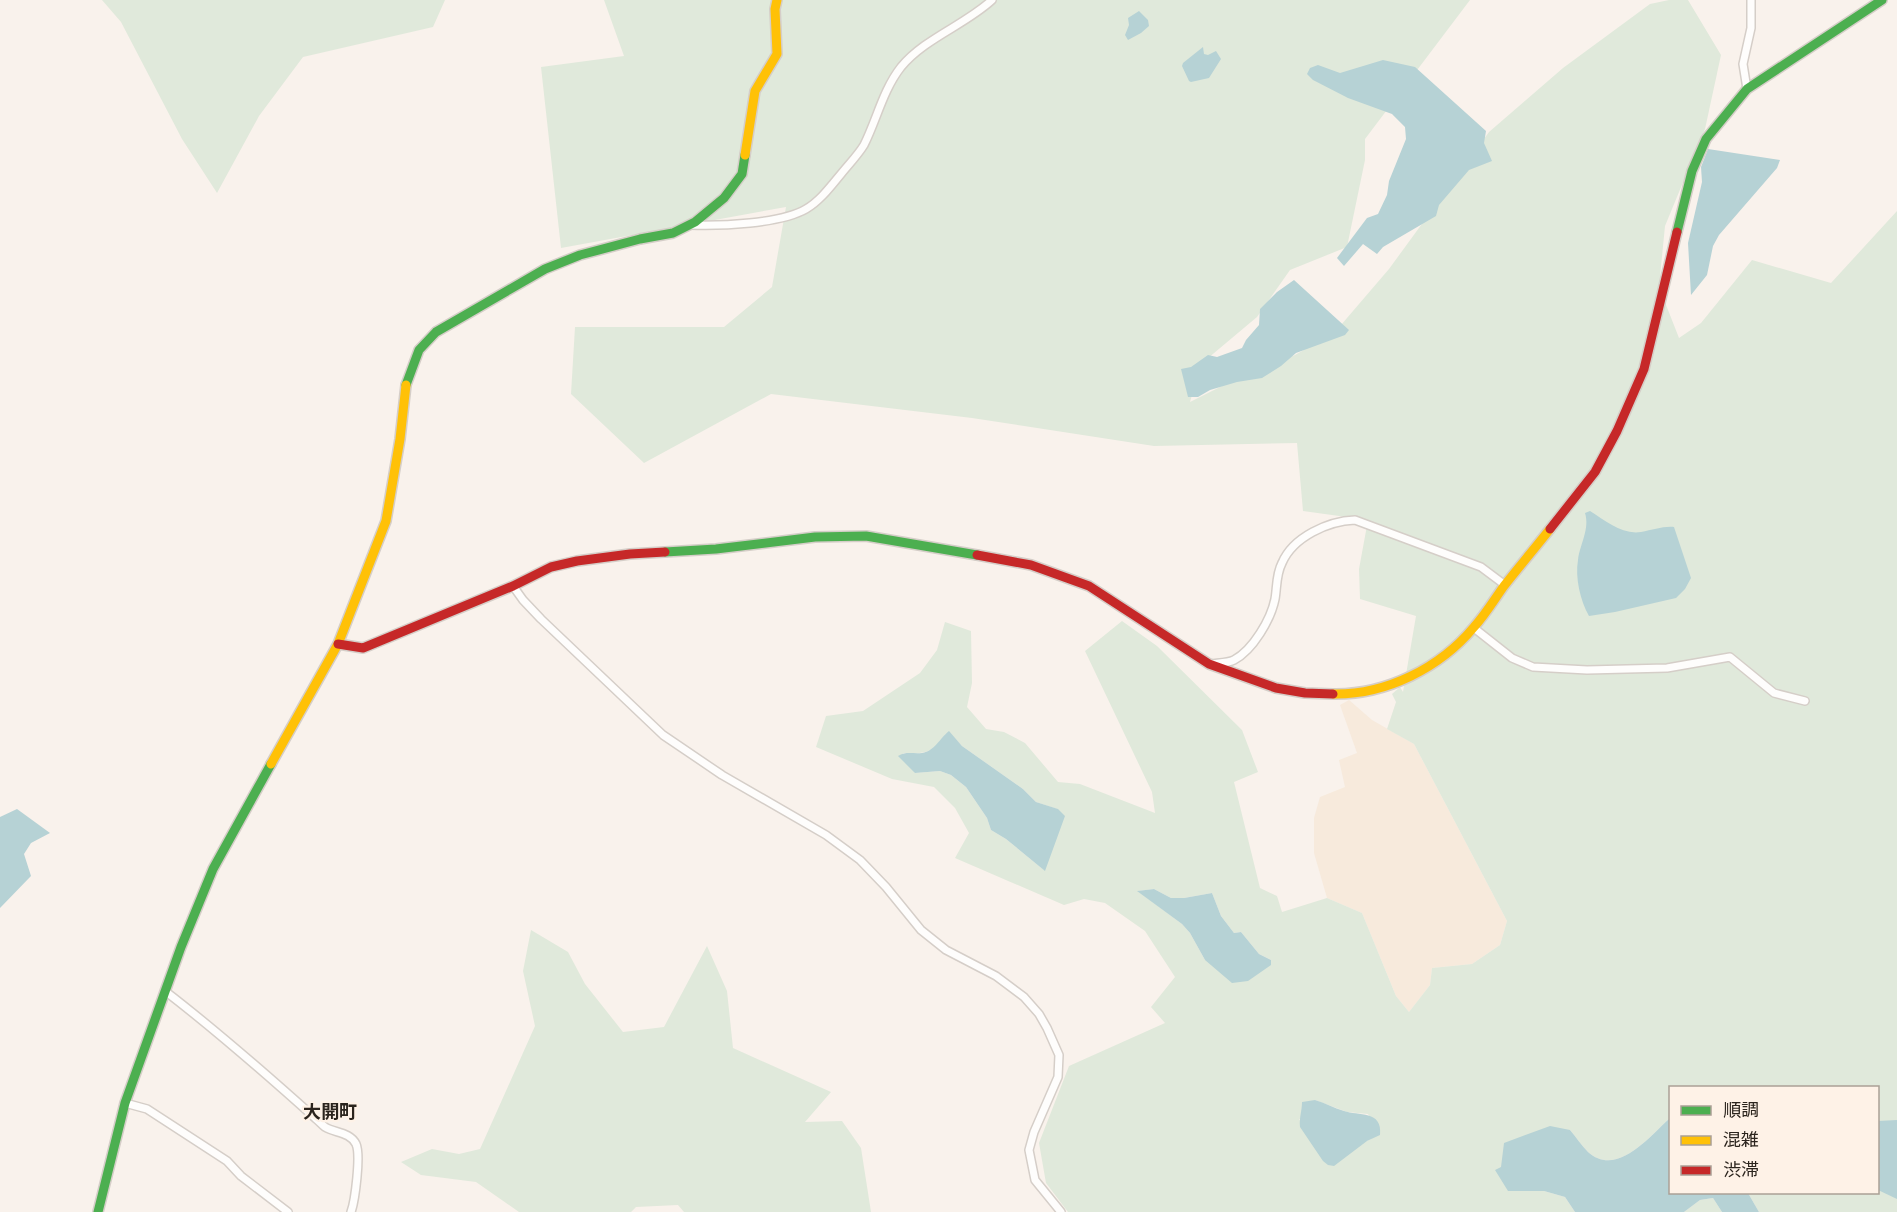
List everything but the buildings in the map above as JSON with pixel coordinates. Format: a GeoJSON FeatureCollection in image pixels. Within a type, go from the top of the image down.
{"type":"FeatureCollection","features":[{"type":"Feature","properties":{"kind":"street"},"geometry":{"type":"LineString","coordinates":[[98,1212],[124,1103],[213,869],[338,644],[386,520],[400,439],[406,384],[419,350],[436,332],[545,269],[580,255],[673,233],[690,225],[724,198],[742,174],[755,91],[777,54],[775,9],[777,0]]}},
{"type":"Feature","properties":{"kind":"street"},"geometry":{"type":"LineString","coordinates":[[690,225],[787,218],[808,208],[826,192],[862,148],[885,93],[901,68],[913,55],[992,0]]}},
{"type":"Feature","properties":{"kind":"street"},"geometry":{"type":"LineString","coordinates":[[1747,89],[1743,64],[1750,28],[1751,0]]}},
{"type":"Feature","properties":{"kind":"street"},"geometry":{"type":"LineString","coordinates":[[338,644],[363,648],[513,586],[551,567],[577,561],[630,554],[716,549],[815,537],[866,536],[1031,565],[1089,586],[1209,664],[1276,688],[1305,693],[1344,694],[1384,687],[1410,677],[1442,658],[1474,628],[1505,585],[1595,472],[1617,431],[1644,369],[1692,171],[1706,139],[1747,89],[1882,0]]}},
{"type":"Feature","properties":{"kind":"street"},"geometry":{"type":"LineString","coordinates":[[1209,664],[1234,660],[1248,647],[1260,633],[1269,617],[1275,601],[1282,562],[1293,546],[1339,521],[1355,520],[1480,567],[1505,585]]}},
{"type":"Feature","properties":{"kind":"street"},"geometry":{"type":"LineString","coordinates":[[513,586],[541,619],[663,735],[722,775],[826,835],[860,860],[921,930],[946,950],[996,976],[1024,997],[1039,1014],[1059,1054],[1058,1077],[1034,1132],[1029,1150],[1035,1180],[1061,1212]]}},
{"type":"Feature","properties":{"kind":"street"},"geometry":{"type":"LineString","coordinates":[[1474,628],[1512,658],[1533,667],[1587,670],[1667,668],[1730,657],[1774,693],[1805,701]]}},
{"type":"Feature","properties":{"kind":"street"},"geometry":{"type":"LineString","coordinates":[[165,991],[208,1024],[326,1127],[351,1137],[357,1145],[358,1154],[354,1204],[351,1212]]}},
{"type":"Feature","properties":{"kind":"street"},"geometry":{"type":"LineString","coordinates":[[124,1103],[147,1109],[227,1161],[241,1176],[288,1212]]}},
{"type":"Feature","properties":{"kind":"shaded area"},"geometry":{"type":"Polygon","coordinates":[[[102,0],[445,0],[433,27],[303,57],[259,116],[217,193],[182,139],[121,22],[102,0]]]}},
{"type":"Feature","properties":{"kind":"shaded area"},"geometry":{"type":"Polygon","coordinates":[[[604,0],[1470,0],[1365,139],[1365,160],[1347,247],[1290,270],[1257,317],[1201,364],[1190,402],[1230,382],[1295,355],[1335,332],[1389,269],[1489,132],[1563,68],[1650,4],[1669,0],[1688,0],[1721,55],[1705,129],[1665,226],[1659,287],[1679,338],[1701,323],[1752,260],[1831,283],[1897,211],[1897,1212],[1759,1212],[1749,1194],[1879,1194],[1879,1086],[1669,1086],[1669,1119],[1632,1152],[1610,1160],[1599,1159],[1588,1152],[1570,1130],[1508,1191],[1544,1191],[1565,1197],[1575,1212],[1068,1212],[1046,1183],[1039,1143],[1069,1066],[1165,1023],[1151,1007],[1175,977],[1145,931],[1105,903],[1084,899],[1064,905],[955,858],[969,833],[955,808],[934,787],[892,779],[816,747],[826,716],[863,711],[920,673],[937,650],[945,622],[971,631],[972,683],[967,707],[986,729],[1004,732],[1025,743],[1058,782],[1080,784],[1155,813],[1152,792],[1085,651],[1122,621],[1157,646],[1242,730],[1258,772],[1234,782],[1260,888],[1277,896],[1282,912],[1327,898],[1362,913],[1396,996],[1409,1012],[1430,985],[1432,968],[1472,964],[1500,945],[1507,921],[1414,744],[1387,729],[1396,702],[1392,694],[1400,687],[1403,692],[1416,616],[1360,599],[1359,569],[1368,520],[1303,511],[1297,443],[1154,446],[972,418],[771,394],[644,463],[571,394],[575,327],[724,327],[772,287],[786,207],[561,248],[541,67],[624,56],[604,0]],[[949,732],[929,751],[903,753],[915,773],[940,771],[951,775],[966,787],[987,818],[991,830],[1006,839],[1044,870],[1057,809],[1036,802],[1023,789],[962,746],[949,732]],[[1154,889],[1138,891],[1182,924],[1190,933],[1205,960],[1271,960],[1259,954],[1241,932],[1234,933],[1221,916],[1212,893],[1171,898],[1154,889]],[[1315,1100],[1299,1120],[1367,1141],[1380,1134],[1368,1114],[1347,1112],[1315,1100]]]}},
{"type":"Feature","properties":{"kind":"shaded area"},"geometry":{"type":"Polygon","coordinates":[[[1349,700],[1372,720],[1414,744],[1507,921],[1500,945],[1472,964],[1432,968],[1430,985],[1409,1012],[1396,996],[1362,913],[1327,898],[1314,853],[1314,818],[1320,797],[1345,787],[1339,760],[1357,753],[1340,705],[1349,700]]]}},
{"type":"Feature","properties":{"kind":"shaded area"},"geometry":{"type":"Polygon","coordinates":[[[531,930],[568,952],[585,984],[623,1032],[664,1027],[707,946],[727,991],[733,1048],[831,1092],[805,1122],[842,1121],[861,1148],[871,1212],[684,1212],[678,1205],[636,1207],[631,1212],[519,1212],[476,1182],[421,1175],[401,1162],[432,1149],[459,1154],[480,1149],[535,1026],[523,971],[531,930]]]}},
{"type":"Feature","properties":{"kind":"shaded area"},"geometry":{"type":"Polygon","coordinates":[[[1713,1198],[1722,1212],[1684,1212],[1700,1200],[1713,1198]]]}},
{"type":"Feature","properties":{"kind":"water"},"geometry":{"type":"Polygon","coordinates":[[[1139,11],[1148,20],[1149,26],[1128,40],[1125,35],[1129,25],[1128,18],[1139,11]]]}},
{"type":"Feature","properties":{"kind":"water"},"geometry":{"type":"Polygon","coordinates":[[[1203,47],[1204,54],[1208,55],[1216,51],[1221,59],[1209,78],[1191,82],[1182,66],[1183,63],[1203,47]]]}},
{"type":"Feature","properties":{"kind":"water"},"geometry":{"type":"Polygon","coordinates":[[[1383,60],[1415,67],[1486,131],[1484,143],[1492,161],[1469,170],[1439,205],[1436,216],[1383,247],[1377,254],[1363,244],[1344,266],[1337,258],[1367,218],[1378,214],[1387,195],[1389,181],[1406,139],[1405,127],[1392,114],[1348,98],[1313,80],[1307,74],[1310,68],[1318,65],[1340,73],[1383,60]]]}},
{"type":"Feature","properties":{"kind":"water"},"geometry":{"type":"Polygon","coordinates":[[[1708,149],[1780,160],[1777,168],[1719,235],[1713,246],[1707,275],[1691,295],[1688,243],[1702,182],[1701,167],[1708,149]]]}},
{"type":"Feature","properties":{"kind":"water"},"geometry":{"type":"Polygon","coordinates":[[[1294,280],[1349,330],[1345,335],[1296,353],[1262,378],[1210,390],[1198,397],[1188,397],[1181,369],[1191,367],[1208,355],[1217,357],[1242,348],[1259,325],[1260,309],[1277,292],[1294,280]]]}},
{"type":"Feature","properties":{"kind":"water"},"geometry":{"type":"Polygon","coordinates":[[[1590,511],[1627,531],[1641,532],[1674,527],[1691,578],[1685,589],[1676,598],[1589,616],[1579,588],[1577,567],[1586,531],[1585,513],[1590,511]]]}},
{"type":"Feature","properties":{"kind":"water"},"geometry":{"type":"Polygon","coordinates":[[[949,731],[962,746],[1023,789],[1036,802],[1058,809],[1065,816],[1045,871],[1006,839],[991,830],[987,818],[966,787],[951,775],[940,771],[915,773],[898,756],[926,752],[949,731]]]}},
{"type":"Feature","properties":{"kind":"water"},"geometry":{"type":"Polygon","coordinates":[[[17,809],[50,833],[31,843],[24,854],[31,876],[0,908],[0,817],[17,809]]]}},
{"type":"Feature","properties":{"kind":"water"},"geometry":{"type":"Polygon","coordinates":[[[1154,889],[1171,898],[1212,893],[1221,916],[1234,933],[1241,932],[1259,954],[1271,960],[1271,965],[1248,981],[1232,983],[1205,960],[1190,933],[1182,924],[1137,891],[1154,889]]]}},
{"type":"Feature","properties":{"kind":"water"},"geometry":{"type":"Polygon","coordinates":[[[1315,1100],[1344,1111],[1374,1118],[1378,1121],[1380,1135],[1367,1141],[1334,1166],[1328,1165],[1300,1127],[1302,1102],[1315,1100]]]}},
{"type":"Feature","properties":{"kind":"water"},"geometry":{"type":"Polygon","coordinates":[[[1669,1119],[1669,1194],[1749,1194],[1759,1212],[1722,1212],[1713,1198],[1700,1200],[1684,1212],[1575,1212],[1565,1197],[1544,1191],[1508,1191],[1495,1170],[1501,1167],[1504,1143],[1550,1126],[1570,1130],[1588,1152],[1599,1159],[1610,1160],[1621,1157],[1643,1144],[1669,1119]]]}},
{"type":"Feature","properties":{"kind":"water"},"geometry":{"type":"Polygon","coordinates":[[[1897,1120],[1897,1199],[1879,1190],[1879,1121],[1897,1120]]]}},
{"type":"Feature","properties":{"kind":"traffic: fast"},"geometry":{"type":"LineString","coordinates":[[1677,232],[1692,171],[1706,139],[1747,89],[1882,0]]}},
{"type":"Feature","properties":{"kind":"traffic: fast"},"geometry":{"type":"LineString","coordinates":[[406,385],[419,350],[436,332],[545,269],[580,255],[673,233],[695,222],[724,198],[742,174],[745,155]]}},
{"type":"Feature","properties":{"kind":"traffic: fast"},"geometry":{"type":"LineString","coordinates":[[665,552],[716,549],[815,537],[866,536],[977,555]]}},
{"type":"Feature","properties":{"kind":"traffic: fast"},"geometry":{"type":"LineString","coordinates":[[98,1212],[125,1103],[181,947],[213,869],[271,764]]}},
{"type":"Feature","properties":{"kind":"traffic: slow"},"geometry":{"type":"LineString","coordinates":[[745,155],[755,91],[777,54],[775,9],[777,0]]}},
{"type":"Feature","properties":{"kind":"traffic: slow"},"geometry":{"type":"LineString","coordinates":[[271,764],[338,644],[386,521],[400,439],[406,385]]}},
{"type":"Feature","properties":{"kind":"traffic: slow"},"geometry":{"type":"LineString","coordinates":[[1333,694],[1373,690],[1392,684],[1411,676],[1445,655],[1478,622],[1550,529]]}},
{"type":"Feature","properties":{"kind":"traffic: jam"},"geometry":{"type":"LineString","coordinates":[[1550,529],[1595,472],[1617,431],[1644,369],[1677,232]]}},
{"type":"Feature","properties":{"kind":"traffic: jam"},"geometry":{"type":"LineString","coordinates":[[338,644],[363,648],[513,586],[551,567],[630,554],[665,552]]}},
{"type":"Feature","properties":{"kind":"traffic: jam"},"geometry":{"type":"LineString","coordinates":[[977,555],[1031,565],[1089,586],[1209,664],[1276,688],[1305,693],[1333,694]]}},
{"type":"Feature","properties":{"kind":"district","name":"大開町"},"geometry":{"type":"Point","coordinates":[330,1111]}}]}
